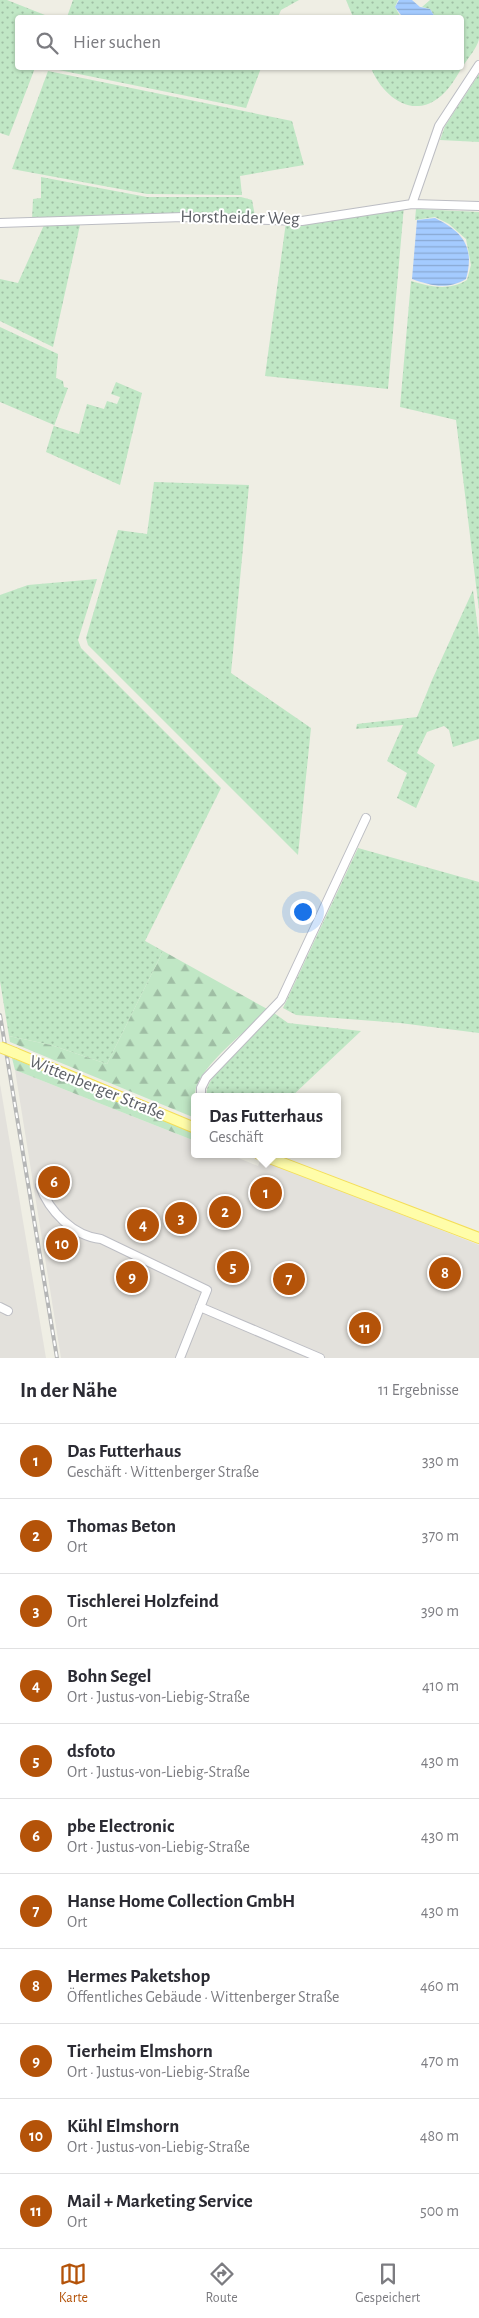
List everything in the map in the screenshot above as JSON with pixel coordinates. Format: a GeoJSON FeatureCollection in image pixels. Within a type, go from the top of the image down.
{"type":"FeatureCollection","features":[{"type":"Feature","properties":{"kind":"main road","name":"Wittenberger Straße"},"geometry":{"type":"LineString","coordinates":[[0,1047],[191,1126]]}},
{"type":"Feature","properties":{"kind":"main road"},"geometry":{"type":"LineString","coordinates":[[269,1158],[479,1238]]}},
{"type":"Feature","properties":{"kind":"street"},"geometry":{"type":"LineString","coordinates":[[412,204],[439,126],[479,65]]}},
{"type":"Feature","properties":{"kind":"street","name":"Horstheider Weg"},"geometry":{"type":"LineString","coordinates":[[0,223],[182,217],[302,221],[412,204],[479,206]]}},
{"type":"Feature","properties":{"kind":"street"},"geometry":{"type":"LineString","coordinates":[[201,1093],[201,1088],[206,1078],[281,1000],[366,818]]}},
{"type":"Feature","properties":{"kind":"street"},"geometry":{"type":"LineString","coordinates":[[40,1186],[50,1208],[89,1238],[101,1239],[207,1290],[180,1358]]}},
{"type":"Feature","properties":{"kind":"street"},"geometry":{"type":"LineString","coordinates":[[0,1306],[8,1312]]}},
{"type":"Feature","properties":{"kind":"street"},"geometry":{"type":"LineString","coordinates":[[200,1307],[320,1358]]}},
{"type":"Feature","properties":{"kind":"shaded area"},"geometry":{"type":"Polygon","coordinates":[[[15,1070],[191,1139],[191,1158],[239,1158],[258,1166],[261,1159],[479,1245],[479,1358],[61,1358],[15,1070]]]}},
{"type":"Feature","properties":{"kind":"shaded area"},"geometry":{"type":"Polygon","coordinates":[[[0,1084],[46,1358],[0,1358],[0,1084]]]}},
{"type":"Feature","properties":{"kind":"green space"},"geometry":{"type":"Polygon","coordinates":[[[0,0],[7,0],[45,15],[15,15],[15,70],[34,70],[9,136],[0,133],[0,0]]]}},
{"type":"Feature","properties":{"kind":"green space"},"geometry":{"type":"Polygon","coordinates":[[[73,0],[299,0],[281,10],[279,15],[68,15],[73,0]]]}},
{"type":"Feature","properties":{"kind":"green space"},"geometry":{"type":"Polygon","coordinates":[[[346,0],[398,0],[395,7],[399,15],[352,15],[346,0]]]}},
{"type":"Feature","properties":{"kind":"green space"},"geometry":{"type":"Polygon","coordinates":[[[430,0],[479,0],[479,39],[464,65],[464,15],[434,15],[430,9],[422,7],[430,0]]]}},
{"type":"Feature","properties":{"kind":"green space"},"geometry":{"type":"Polygon","coordinates":[[[59,70],[260,70],[246,108],[59,70]]]}},
{"type":"Feature","properties":{"kind":"green space"},"geometry":{"type":"Polygon","coordinates":[[[372,70],[461,70],[452,84],[441,96],[427,104],[416,106],[406,105],[397,100],[389,94],[372,70]]]}},
{"type":"Feature","properties":{"kind":"green space"},"geometry":{"type":"Polygon","coordinates":[[[48,71],[292,121],[304,165],[240,176],[242,195],[147,194],[12,169],[48,71]]]}},
{"type":"Feature","properties":{"kind":"green space"},"geometry":{"type":"Polygon","coordinates":[[[479,74],[479,142],[440,140],[445,126],[479,74]]]}},
{"type":"Feature","properties":{"kind":"green space"},"geometry":{"type":"Polygon","coordinates":[[[41,177],[147,197],[241,197],[252,200],[255,216],[32,220],[33,199],[41,198],[41,177]]]}},
{"type":"Feature","properties":{"kind":"green space"},"geometry":{"type":"Polygon","coordinates":[[[404,206],[388,389],[265,376],[286,222],[404,206]]]}},
{"type":"Feature","properties":{"kind":"green space"},"geometry":{"type":"Polygon","coordinates":[[[416,209],[479,212],[479,610],[456,420],[400,407],[411,281],[440,287],[453,286],[467,280],[471,265],[466,239],[449,224],[435,217],[415,220],[416,209]]]}},
{"type":"Feature","properties":{"kind":"green space"},"geometry":{"type":"Polygon","coordinates":[[[44,225],[80,225],[53,347],[0,321],[0,279],[18,283],[44,225]]]}},
{"type":"Feature","properties":{"kind":"green space"},"geometry":{"type":"Polygon","coordinates":[[[0,327],[58,354],[56,378],[63,381],[64,387],[68,388],[54,426],[79,434],[87,404],[104,409],[107,401],[117,404],[120,397],[111,394],[116,382],[142,393],[120,485],[46,452],[54,425],[0,402],[0,327]]]}},
{"type":"Feature","properties":{"kind":"green space"},"geometry":{"type":"Polygon","coordinates":[[[154,482],[249,485],[231,673],[311,728],[298,855],[88,645],[86,638],[118,530],[147,534],[154,482]]]}},
{"type":"Feature","properties":{"kind":"green space"},"geometry":{"type":"Polygon","coordinates":[[[97,579],[78,640],[81,648],[221,788],[145,941],[163,951],[107,1064],[51,1045],[9,1036],[0,981],[0,595],[28,585],[97,579]]]}},
{"type":"Feature","properties":{"kind":"green space"},"geometry":{"type":"Polygon","coordinates":[[[473,590],[479,638],[479,739],[453,747],[449,730],[444,726],[427,732],[417,753],[435,765],[416,808],[397,798],[407,773],[387,761],[403,725],[356,729],[357,724],[417,717],[473,590]]]}},
{"type":"Feature","properties":{"kind":"green space"},"geometry":{"type":"Polygon","coordinates":[[[358,848],[479,882],[479,1033],[400,1023],[296,1015],[283,1008],[358,848]]]}},
{"type":"Feature","properties":{"kind":"green space"},"geometry":{"type":"Polygon","coordinates":[[[163,951],[269,1010],[219,1055],[202,1075],[195,1093],[191,1093],[191,1116],[10,1042],[9,1036],[51,1045],[107,1064],[163,951]]]}},
{"type":"Feature","properties":{"kind":"green space"},"geometry":{"type":"Polygon","coordinates":[[[274,1013],[288,1023],[361,1031],[295,1093],[207,1093],[210,1081],[274,1013]]]}},
{"type":"Feature","properties":{"kind":"green space"},"geometry":{"type":"Polygon","coordinates":[[[12,1058],[191,1130],[191,1139],[15,1070],[12,1058]]]}},
{"type":"Feature","properties":{"kind":"water"},"geometry":{"type":"Polygon","coordinates":[[[399,0],[412,0],[420,7],[430,9],[434,15],[401,15],[395,7],[399,0]]]}},
{"type":"Feature","properties":{"kind":"water"},"geometry":{"type":"Polygon","coordinates":[[[435,218],[453,229],[468,249],[469,258],[466,279],[452,285],[439,286],[412,279],[417,220],[435,218]]]}},
{"type":"Feature","properties":{"kind":"railway"},"geometry":{"type":"LineString","coordinates":[[0,1015],[57,1358]]}},
{"type":"Feature","properties":{"kind":"place","name":"pbe Electronic"},"geometry":{"type":"Point","coordinates":[54,1182]}},
{"type":"Feature","properties":{"kind":"place","name":"Das Futterhaus"},"geometry":{"type":"Point","coordinates":[266,1193]}},
{"type":"Feature","properties":{"kind":"place","name":"Thomas Beton"},"geometry":{"type":"Point","coordinates":[225,1212]}},
{"type":"Feature","properties":{"kind":"place","name":"Tischlerei Holzfeind"},"geometry":{"type":"Point","coordinates":[181,1218]}},
{"type":"Feature","properties":{"kind":"place","name":"Bohn Segel"},"geometry":{"type":"Point","coordinates":[143,1225]}},
{"type":"Feature","properties":{"kind":"place","name":"Kühl Elmshorn"},"geometry":{"type":"Point","coordinates":[62,1244]}},
{"type":"Feature","properties":{"kind":"place","name":"dsfoto"},"geometry":{"type":"Point","coordinates":[233,1267]}},
{"type":"Feature","properties":{"kind":"place","name":"Hermes Paketshop"},"geometry":{"type":"Point","coordinates":[445,1273]}},
{"type":"Feature","properties":{"kind":"place","name":"Tierheim Elmshorn"},"geometry":{"type":"Point","coordinates":[132,1277]}},
{"type":"Feature","properties":{"kind":"place","name":"Hanse Home Collection GmbH"},"geometry":{"type":"Point","coordinates":[289,1279]}},
{"type":"Feature","properties":{"kind":"place","name":"Mail + Marketing Service"},"geometry":{"type":"Point","coordinates":[365,1328]}}]}
